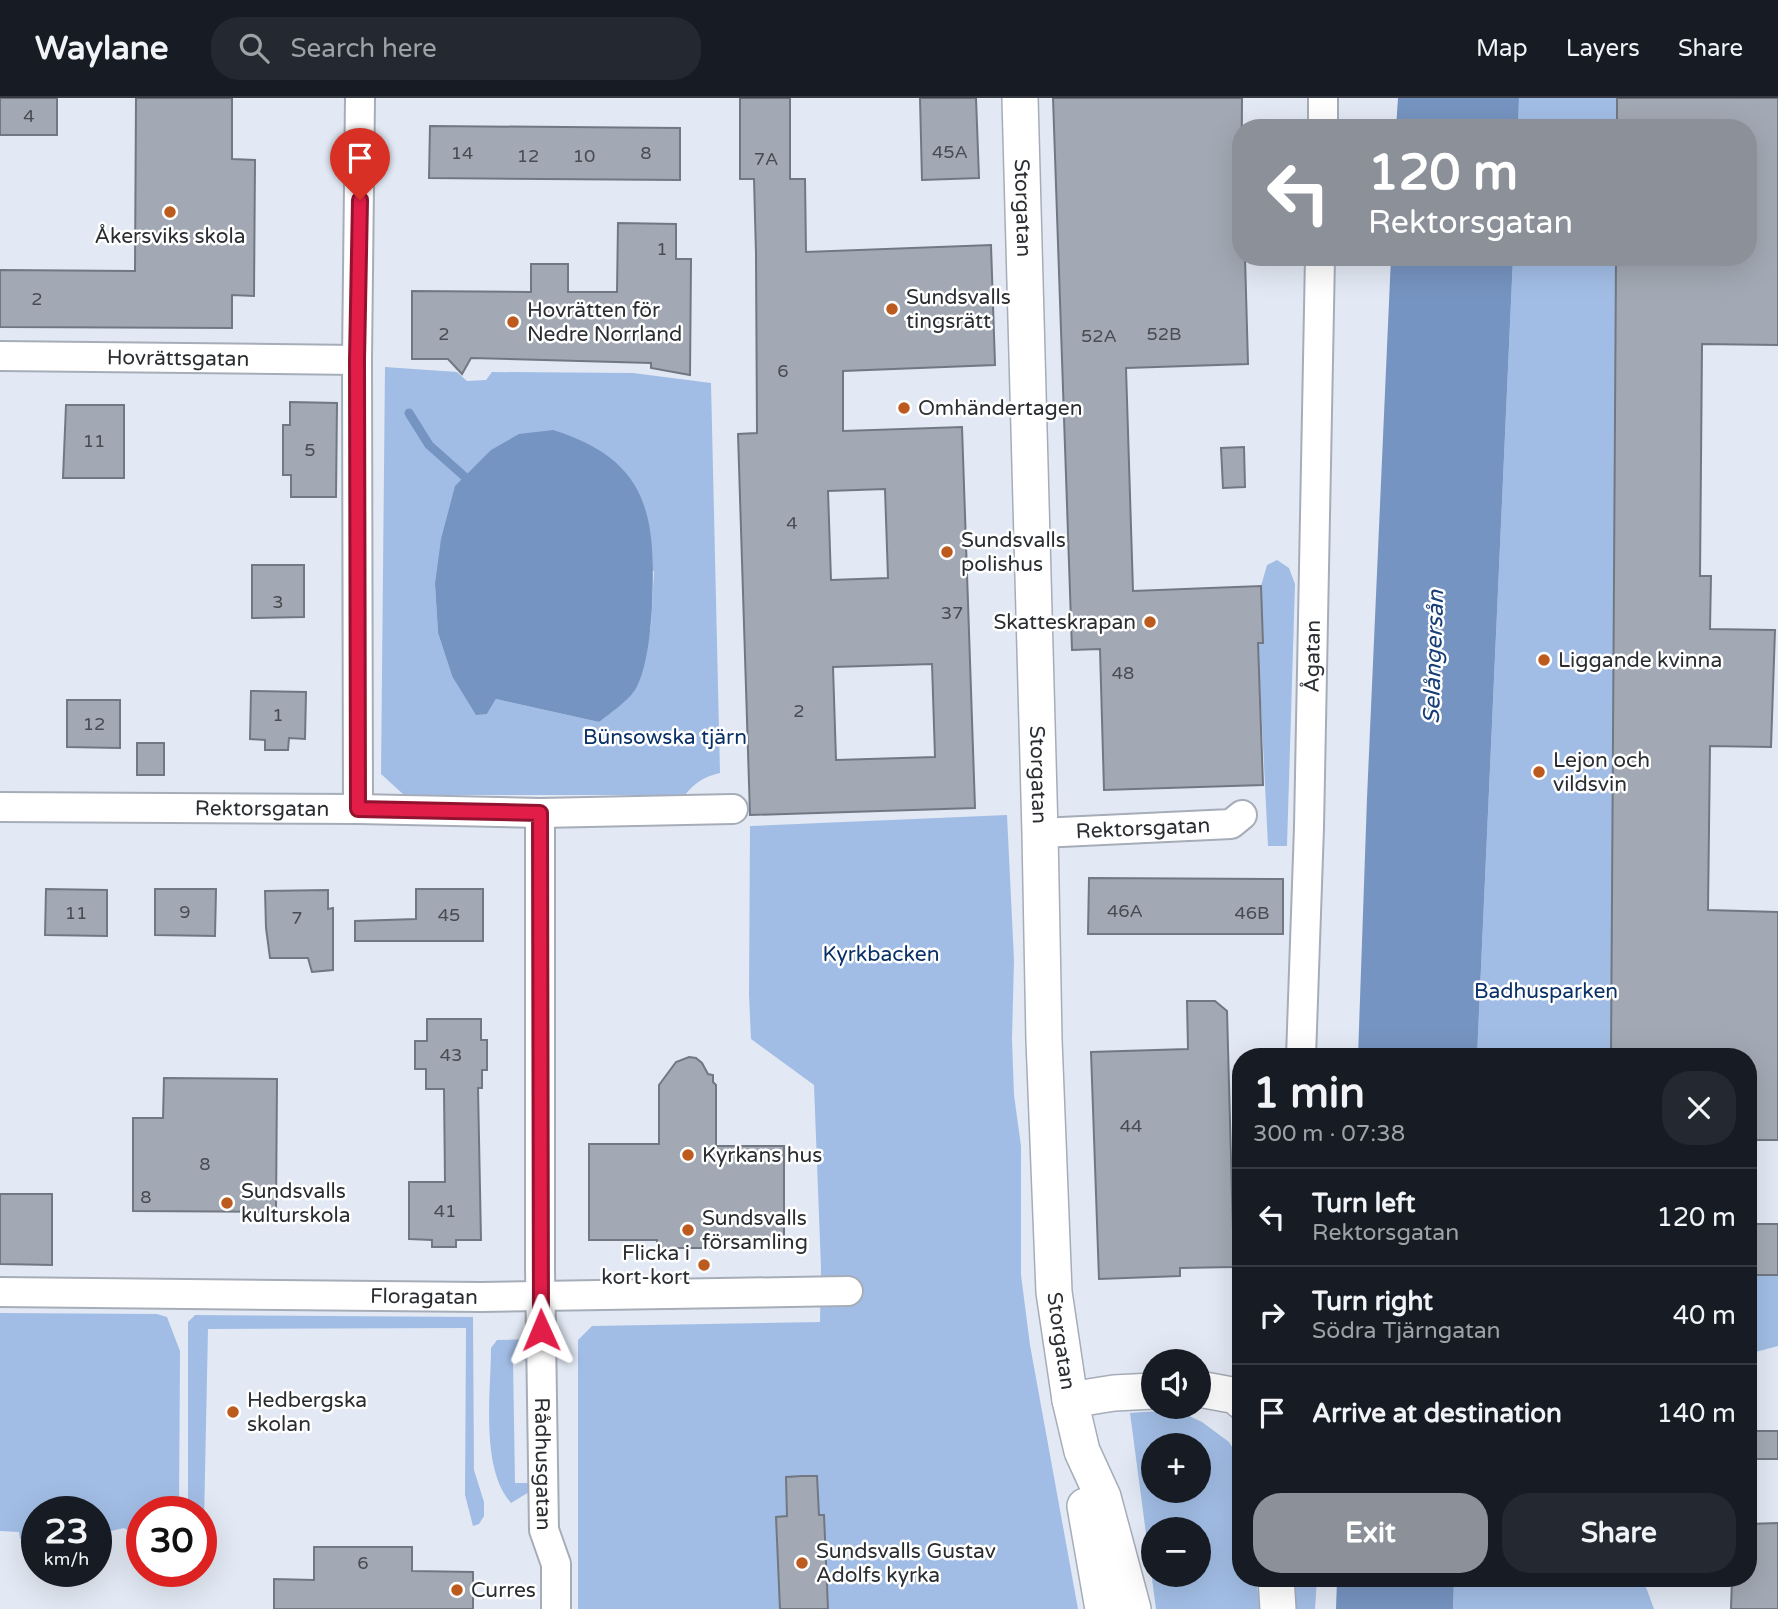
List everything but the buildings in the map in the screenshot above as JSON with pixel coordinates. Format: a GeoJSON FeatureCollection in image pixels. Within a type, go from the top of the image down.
{"type":"FeatureCollection","features":[{"type":"Feature","properties":{"kind":"street"},"geometry":{"type":"LineString","coordinates":[[358,809],[357,360],[360,98]]}},
{"type":"Feature","properties":{"kind":"street","name":"Storgatan"},"geometry":{"type":"LineString","coordinates":[[1020,98],[1044,1040],[1054,1292],[1070,1400],[1082,1451],[1103,1497],[1133,1609]]}},
{"type":"Feature","properties":{"kind":"street"},"geometry":{"type":"LineString","coordinates":[[1323,98],[1323,119]]}},
{"type":"Feature","properties":{"kind":"street","name":"Ågatan"},"geometry":{"type":"LineString","coordinates":[[1301,1048],[1309,837],[1320,266]]}},
{"type":"Feature","properties":{"kind":"street","name":"Hovrättsgatan"},"geometry":{"type":"LineString","coordinates":[[0,356],[357,360]]}},
{"type":"Feature","properties":{"kind":"street","name":"Rektorsgatan"},"geometry":{"type":"LineString","coordinates":[[0,807],[540,813],[733,809]]}},
{"type":"Feature","properties":{"kind":"street","name":"Rådhusgatan"},"geometry":{"type":"LineString","coordinates":[[540,813],[540,1295],[544,1530],[556,1564],[556,1609]]}},
{"type":"Feature","properties":{"kind":"street","name":"Rektorsgatan"},"geometry":{"type":"LineString","coordinates":[[1040,833],[1231,824],[1242,815]]}},
{"type":"Feature","properties":{"kind":"street","name":"Floragatan"},"geometry":{"type":"LineString","coordinates":[[0,1292],[481,1297],[848,1291]]}},
{"type":"Feature","properties":{"kind":"street"},"geometry":{"type":"LineString","coordinates":[[1211,1391],[1232,1395]]}},
{"type":"Feature","properties":{"kind":"street"},"geometry":{"type":"LineString","coordinates":[[1070,1400],[1141,1392]]}},
{"type":"Feature","properties":{"kind":"street","name":"Storgatan"},"geometry":{"type":"LineString","coordinates":[[1082,1451],[1079,1473],[1103,1609]]}},
{"type":"Feature","properties":{"kind":"street"},"geometry":{"type":"LineString","coordinates":[[1277,1587],[1279,1609]]}},
{"type":"Feature","properties":{"kind":"green space"},"geometry":{"type":"Polygon","coordinates":[[[1519,98],[1617,98],[1617,119],[1518,119],[1519,98]]]}},
{"type":"Feature","properties":{"kind":"green space","name":"Badhusparken"},"geometry":{"type":"Polygon","coordinates":[[[1513,266],[1616,266],[1611,1048],[1477,1048],[1513,266]]]}},
{"type":"Feature","properties":{"kind":"green space","name":"Bünsowska tjärn"},"geometry":{"type":"Polygon","coordinates":[[[385,367],[457,372],[467,381],[486,380],[492,372],[633,373],[711,383],[720,773],[700,781],[685,795],[404,795],[381,774],[385,367]],[[654,571],[435,584],[438,633],[452,676],[487,714],[496,699],[599,722],[642,671],[651,626],[654,571]]]}},
{"type":"Feature","properties":{"kind":"green space"},"geometry":{"type":"Polygon","coordinates":[[[1277,560],[1289,568],[1295,584],[1287,846],[1268,846],[1258,643],[1261,586],[1267,565],[1277,560]]]}},
{"type":"Feature","properties":{"kind":"green space","name":"Kyrkbacken"},"geometry":{"type":"Polygon","coordinates":[[[1007,815],[1014,960],[1014,1095],[1021,1146],[1021,1275],[1030,1345],[1078,1609],[578,1609],[578,1340],[592,1326],[820,1322],[821,1268],[814,1085],[751,1039],[750,826],[1007,815]]]}},
{"type":"Feature","properties":{"kind":"green space"},"geometry":{"type":"Polygon","coordinates":[[[1757,1275],[1778,1275],[1778,1346],[1757,1352],[1757,1275]]]}},
{"type":"Feature","properties":{"kind":"green space"},"geometry":{"type":"Polygon","coordinates":[[[0,1313],[157,1314],[167,1317],[180,1351],[179,1496],[126,1496],[126,1529],[112,1531],[112,1496],[21,1496],[21,1539],[19,1532],[0,1531],[0,1313]]]}},
{"type":"Feature","properties":{"kind":"green space"},"geometry":{"type":"Polygon","coordinates":[[[195,1315],[473,1317],[474,1470],[484,1502],[484,1516],[479,1524],[473,1526],[465,1495],[466,1328],[208,1329],[205,1496],[188,1496],[188,1322],[195,1315]]]}},
{"type":"Feature","properties":{"kind":"green space"},"geometry":{"type":"Polygon","coordinates":[[[534,1339],[535,1360],[513,1361],[515,1483],[537,1483],[534,1489],[511,1503],[501,1488],[491,1450],[491,1348],[497,1340],[534,1339]]]}},
{"type":"Feature","properties":{"kind":"green space"},"geometry":{"type":"Polygon","coordinates":[[[1141,1412],[1141,1419],[1196,1419],[1229,1442],[1232,1447],[1232,1587],[1257,1587],[1260,1609],[1156,1609],[1153,1587],[1211,1587],[1211,1517],[1144,1517],[1142,1503],[1211,1503],[1211,1433],[1141,1433],[1141,1496],[1130,1413],[1141,1412]]]}},
{"type":"Feature","properties":{"kind":"green space"},"geometry":{"type":"Polygon","coordinates":[[[1295,1587],[1316,1587],[1315,1609],[1296,1609],[1295,1587]]]}},
{"type":"Feature","properties":{"kind":"green space"},"geometry":{"type":"Polygon","coordinates":[[[1454,1587],[1646,1587],[1654,1609],[1453,1609],[1454,1587]]]}},
{"type":"Feature","properties":{"kind":"water"},"geometry":{"type":"Polygon","coordinates":[[[1398,98],[1519,98],[1518,119],[1397,119],[1398,98]]]}},
{"type":"Feature","properties":{"kind":"water","name":"Selångersån"},"geometry":{"type":"Polygon","coordinates":[[[1391,266],[1513,266],[1477,1048],[1358,1048],[1391,266]]]}},
{"type":"Feature","properties":{"kind":"water","name":"Bünsowska tjärn"},"geometry":{"type":"Polygon","coordinates":[[[553,430],[585,442],[610,457],[628,475],[640,495],[648,518],[653,574],[651,626],[645,661],[635,690],[599,722],[496,699],[487,714],[476,715],[452,676],[438,633],[435,584],[441,539],[455,486],[491,450],[519,434],[553,430]]]}},
{"type":"Feature","properties":{"kind":"water"},"geometry":{"type":"Polygon","coordinates":[[[1337,1587],[1454,1587],[1453,1609],[1336,1609],[1337,1587]]]}},
{"type":"Feature","properties":{"kind":"waterway"},"geometry":{"type":"LineString","coordinates":[[409,413],[429,445],[465,477]]}},
{"type":"Feature","properties":{"kind":"place","name":"Åkersviks skola"},"geometry":{"type":"Point","coordinates":[170,212]}},
{"type":"Feature","properties":{"kind":"place","name":"Sundsvalls tingsrätt"},"geometry":{"type":"Point","coordinates":[892,309]}},
{"type":"Feature","properties":{"kind":"place","name":"Hovrätten för Nedre Norrland"},"geometry":{"type":"Point","coordinates":[513,322]}},
{"type":"Feature","properties":{"kind":"place","name":"Omhändertagen"},"geometry":{"type":"Point","coordinates":[904,408]}},
{"type":"Feature","properties":{"kind":"place","name":"Sundsvalls polishus"},"geometry":{"type":"Point","coordinates":[947,552]}},
{"type":"Feature","properties":{"kind":"place","name":"Skatteskrapan"},"geometry":{"type":"Point","coordinates":[1150,622]}},
{"type":"Feature","properties":{"kind":"place","name":"Liggande kvinna"},"geometry":{"type":"Point","coordinates":[1544,660]}},
{"type":"Feature","properties":{"kind":"place","name":"Lejon och vildsvin"},"geometry":{"type":"Point","coordinates":[1539,772]}},
{"type":"Feature","properties":{"kind":"place","name":"Kyrkans hus"},"geometry":{"type":"Point","coordinates":[688,1155]}},
{"type":"Feature","properties":{"kind":"place","name":"Sundsvalls kulturskola"},"geometry":{"type":"Point","coordinates":[227,1203]}},
{"type":"Feature","properties":{"kind":"place","name":"Sundsvalls församling"},"geometry":{"type":"Point","coordinates":[688,1230]}},
{"type":"Feature","properties":{"kind":"place","name":"Flicka i kort-kort"},"geometry":{"type":"Point","coordinates":[704,1265]}},
{"type":"Feature","properties":{"kind":"place","name":"Hedbergska skolan"},"geometry":{"type":"Point","coordinates":[233,1412]}},
{"type":"Feature","properties":{"kind":"place","name":"Sundsvalls Gustav Adolfs kyrka"},"geometry":{"type":"Point","coordinates":[802,1563]}},
{"type":"Feature","properties":{"kind":"place","name":"Curres"},"geometry":{"type":"Point","coordinates":[457,1590]}},
{"type":"Feature","properties":{"kind":"route"},"geometry":{"type":"LineString","coordinates":[[360,200],[357,360],[358,809],[540,813],[541,1330]]}}]}
